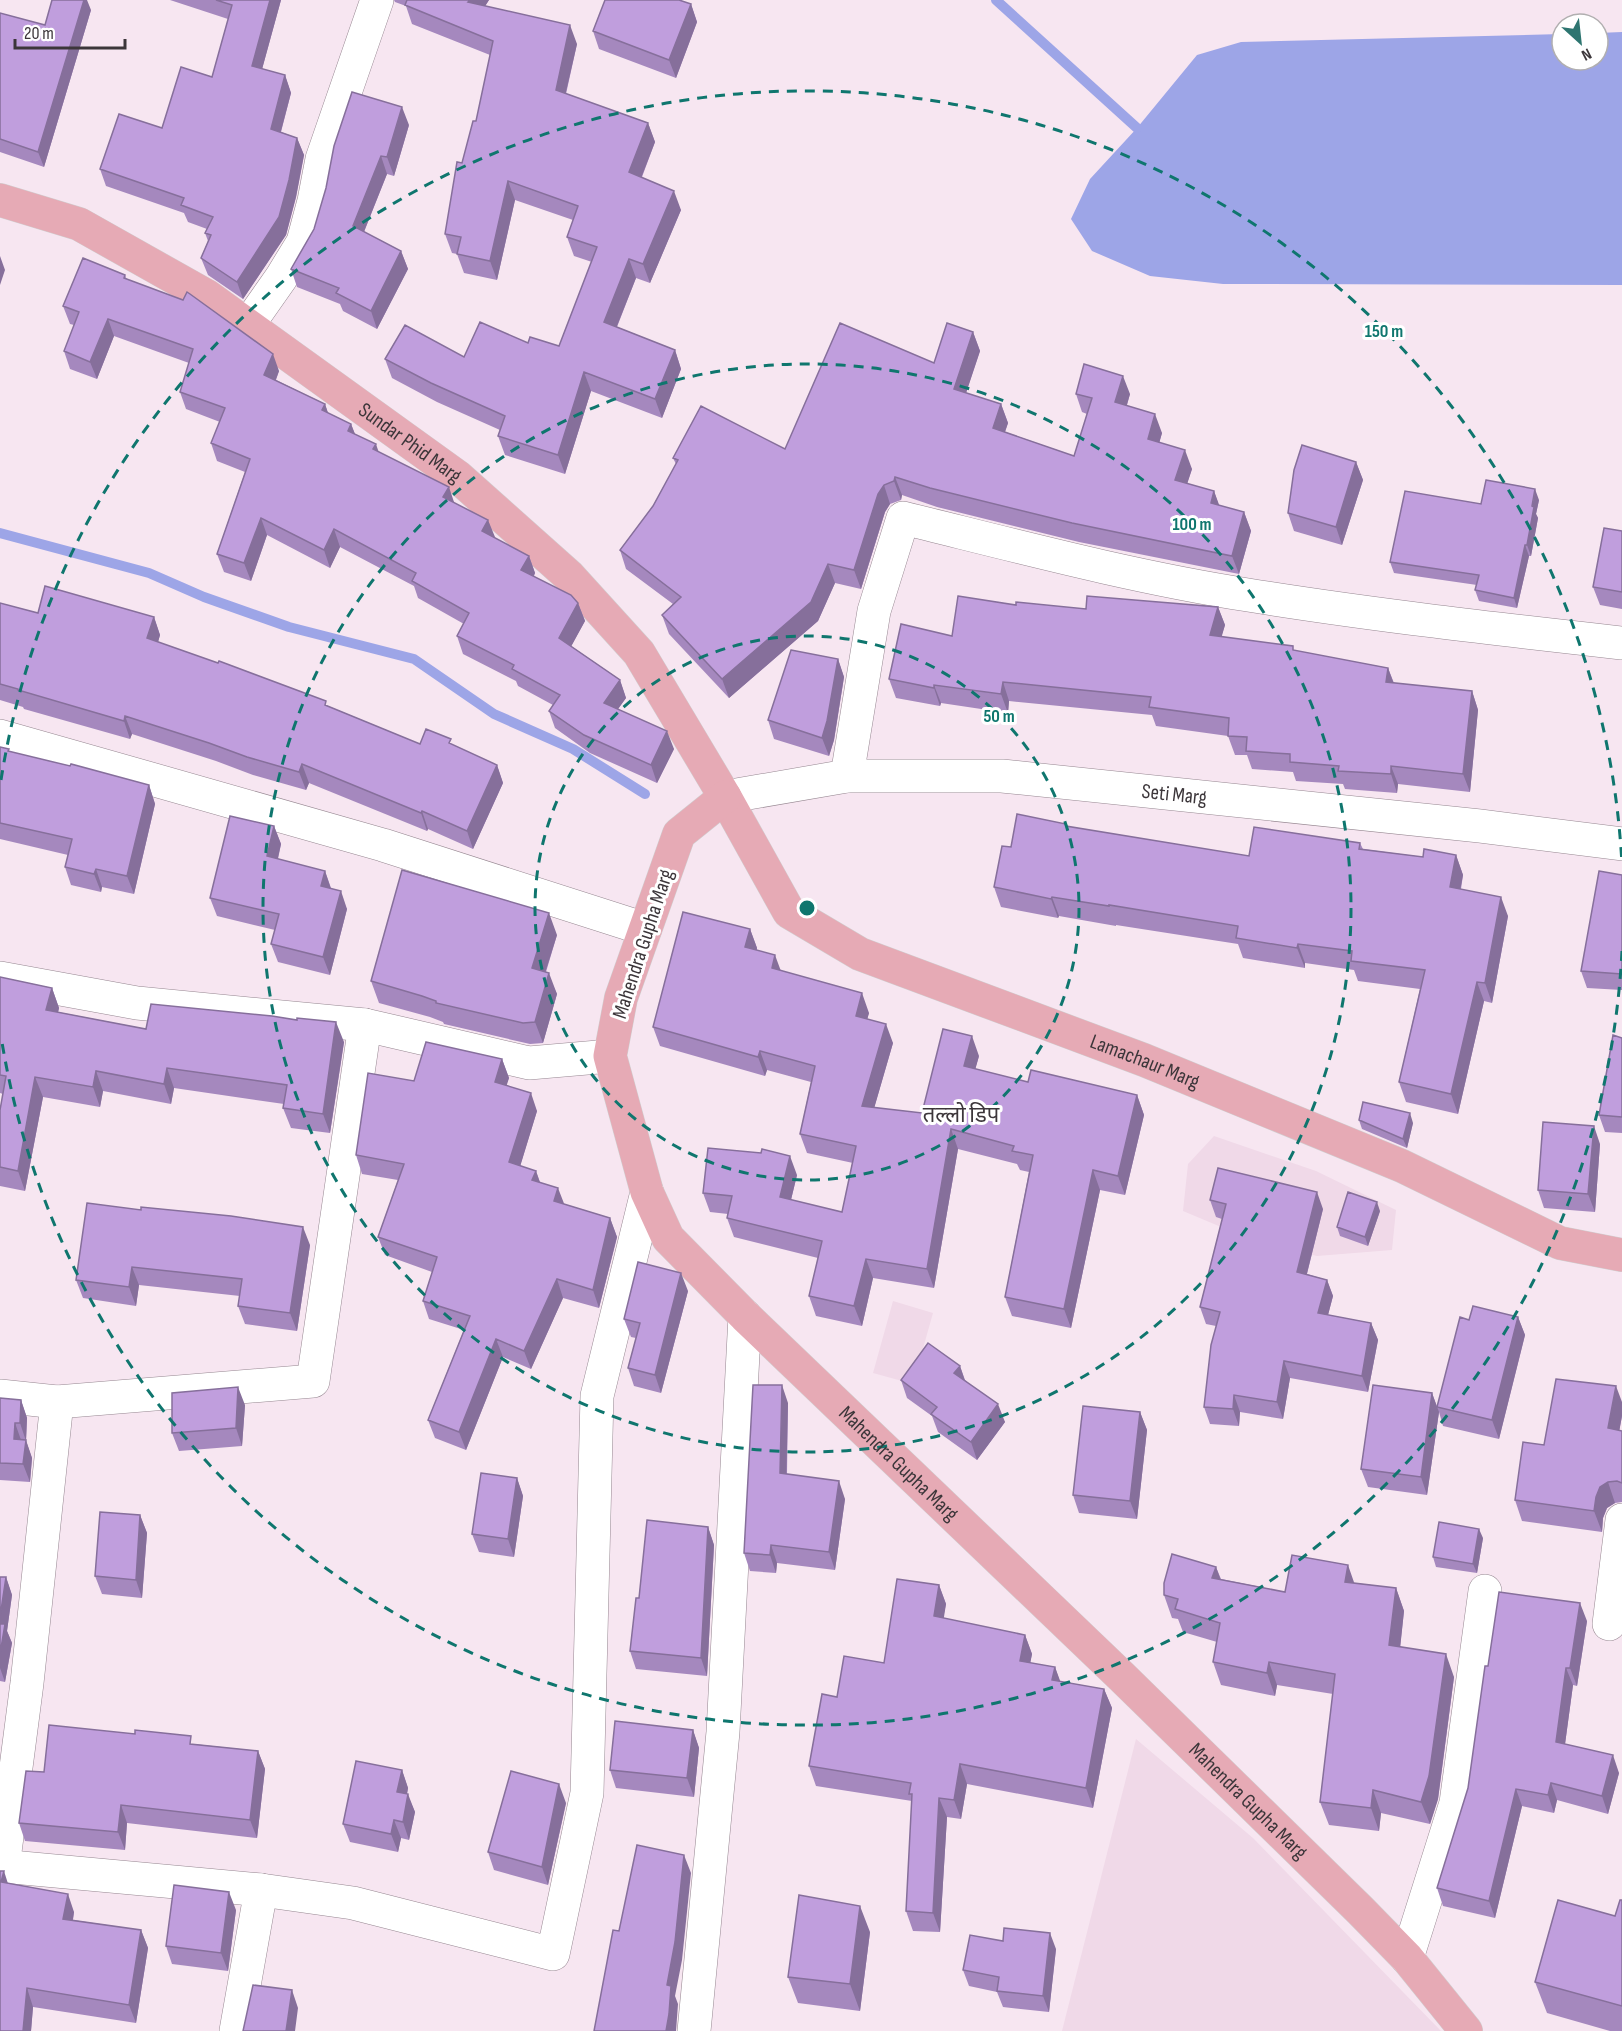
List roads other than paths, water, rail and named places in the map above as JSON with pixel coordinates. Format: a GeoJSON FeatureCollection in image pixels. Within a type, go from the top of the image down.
{"type":"FeatureCollection","features":[{"type":"Feature","properties":{"kind":"main road","name":"Sundar Phid Marg"},"geometry":{"type":"LineString","coordinates":[[0,200],[79,224],[207,296],[458,477],[569,576],[639,653],[725,797]]}},
{"type":"Feature","properties":{"kind":"main road","name":"Mahendra Gupha Marg"},"geometry":{"type":"LineString","coordinates":[[725,797],[680,834],[621,998],[610,1056],[647,1192],[668,1238],[745,1316],[1122,1676],[1407,1958],[1466,2031]]}},
{"type":"Feature","properties":{"kind":"main road","name":"Lamachaur Marg"},"geometry":{"type":"LineString","coordinates":[[725,797],[789,912],[860,954],[1144,1060],[1391,1161],[1560,1243],[1622,1255]]}},
{"type":"Feature","properties":{"kind":"street"},"geometry":{"type":"LineString","coordinates":[[248,325],[303,242],[314,201],[321,159],[377,0]]}},
{"type":"Feature","properties":{"kind":"street"},"geometry":{"type":"LineString","coordinates":[[848,776],[874,611],[903,518],[1110,569],[1247,595],[1432,621],[1622,643]]}},
{"type":"Feature","properties":{"kind":"street"},"geometry":{"type":"LineString","coordinates":[[0,736],[383,845],[645,929]]}},
{"type":"Feature","properties":{"kind":"street","name":"Seti Marg"},"geometry":{"type":"LineString","coordinates":[[725,797],[848,776],[1002,776],[1480,826],[1622,844]]}},
{"type":"Feature","properties":{"kind":"street"},"geometry":{"type":"LineString","coordinates":[[0,978],[137,1003],[364,1025],[528,1063],[610,1056]]}},
{"type":"Feature","properties":{"kind":"street"},"geometry":{"type":"LineString","coordinates":[[0,1396],[57,1402],[313,1381],[364,1025]]}},
{"type":"Feature","properties":{"kind":"street"},"geometry":{"type":"LineString","coordinates":[[57,1402],[27,1683],[2,1866],[261,1890],[353,1903],[553,1954],[587,1793],[597,1396],[647,1192]]}},
{"type":"Feature","properties":{"kind":"street"},"geometry":{"type":"LineString","coordinates":[[694,2031],[723,1732],[745,1316]]}},
{"type":"Feature","properties":{"kind":"street"},"geometry":{"type":"LineString","coordinates":[[1609,1624],[1622,1520]]}},
{"type":"Feature","properties":{"kind":"street"},"geometry":{"type":"LineString","coordinates":[[1407,1958],[1456,1803],[1485,1591]]}},
{"type":"Feature","properties":{"kind":"street"},"geometry":{"type":"LineString","coordinates":[[236,2031],[261,1890]]}},
{"type":"Feature","properties":{"kind":"water"},"geometry":{"type":"Polygon","coordinates":[[[1610,32],[1622,32],[1622,285],[1223,284],[1150,276],[1092,251],[1071,219],[1090,179],[1137,128],[1197,55],[1241,42],[1550,34],[1550,72],[1610,72],[1610,32]]]}},
{"type":"Feature","properties":{"kind":"waterway"},"geometry":{"type":"LineString","coordinates":[[996,0],[1137,128]]}},
{"type":"Feature","properties":{"kind":"waterway"},"geometry":{"type":"LineString","coordinates":[[0,533],[149,573],[204,597],[289,627],[414,659],[494,714],[573,749],[645,794]]}},
{"type":"Feature","properties":{"kind":"district","name":"तल्लो डिप"},"geometry":{"type":"Point","coordinates":[961,1115]}}]}
